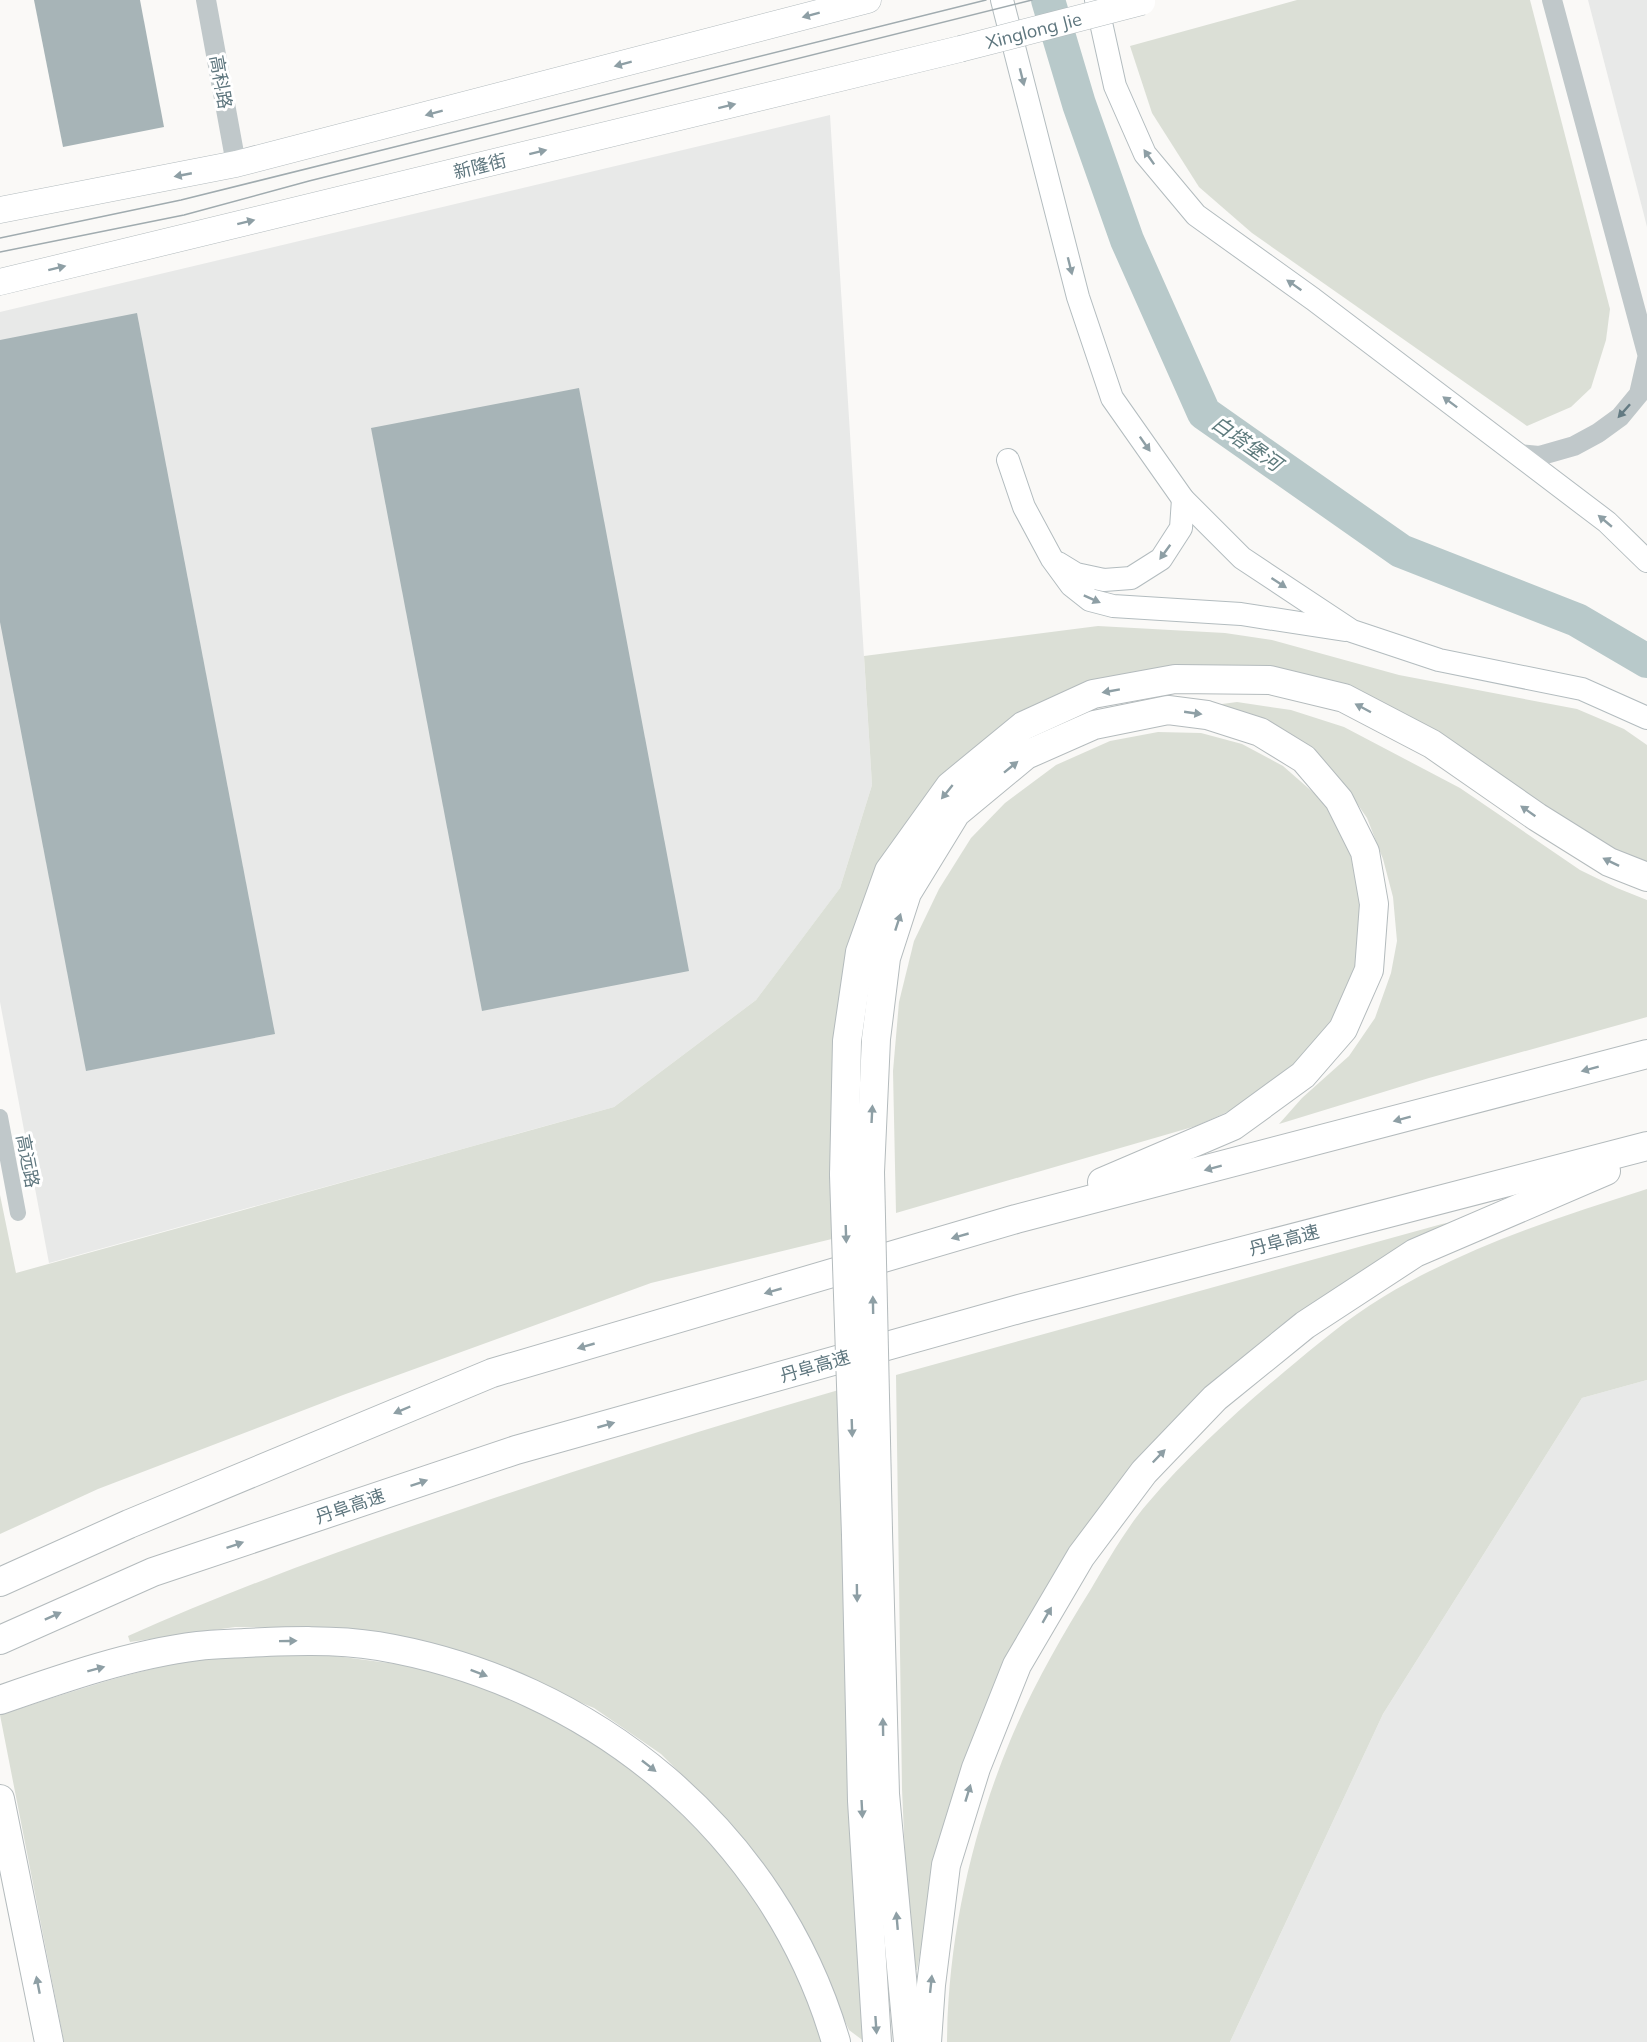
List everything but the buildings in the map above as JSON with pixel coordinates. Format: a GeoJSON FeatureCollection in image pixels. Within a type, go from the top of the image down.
{"type":"FeatureCollection","features":[{"type":"Feature","properties":{"kind":"highway"},"geometry":{"type":"LineString","coordinates":[[908,2042],[885,1794],[867,1533],[857,1174],[847,1041],[860,952],[889,871],[950,786],[1023,726],[1093,694],[1175,679],[1270,680],[1344,698],[1432,744],[1609,862],[1647,877]]}},
{"type":"Feature","properties":{"kind":"highway"},"geometry":{"type":"LineString","coordinates":[[857,1174],[886,958],[907,893],[956,813],[1026,755],[1094,725],[1168,710],[1207,715],[1260,732],[1304,759],[1339,800],[1365,852],[1374,904],[1369,970],[1343,1029],[1302,1075],[1233,1126],[1016,1219]]}},
{"type":"Feature","properties":{"kind":"highway"},"geometry":{"type":"LineString","coordinates":[[0,1582],[140,1519],[492,1373],[1016,1219],[1647,1054]]}},
{"type":"Feature","properties":{"kind":"highway","name":"丹阜高速"},"geometry":{"type":"LineString","coordinates":[[0,1640],[153,1572],[516,1450],[1019,1309],[1647,1146]]}},
{"type":"Feature","properties":{"kind":"highway"},"geometry":{"type":"LineString","coordinates":[[927,2042],[931,1985],[946,1865],[976,1768],[1017,1665],[1081,1556],[1144,1472],[1215,1398],[1305,1325],[1415,1253],[1647,1153]]}},
{"type":"Feature","properties":{"kind":"highway"},"geometry":{"type":"LineString","coordinates":[[867,1533],[862,1801],[877,2042]]}},
{"type":"Feature","properties":{"kind":"highway"},"geometry":{"type":"LineString","coordinates":[[0,1700],[64,1677],[143,1657],[198,1646],[290,1641],[376,1646],[435,1659],[510,1685],[553,1704],[614,1739],[693,1803],[752,1873],[792,1933],[827,2012],[836,2042]]}},
{"type":"Feature","properties":{"kind":"highway"},"geometry":{"type":"LineString","coordinates":[[0,1799],[49,2042]]}},
{"type":"Feature","properties":{"kind":"main road"},"geometry":{"type":"LineString","coordinates":[[0,210],[236,164],[868,0]]}},
{"type":"Feature","properties":{"kind":"main road"},"geometry":{"type":"LineString","coordinates":[[1002,0],[1078,297],[1112,398],[1183,499],[1242,558],[1352,631]]}},
{"type":"Feature","properties":{"kind":"main road"},"geometry":{"type":"LineString","coordinates":[[1096,0],[1115,86],[1145,154],[1196,215],[1313,299],[1607,522],[1647,561]]}},
{"type":"Feature","properties":{"kind":"main road","name":"Xinglong Jie"},"geometry":{"type":"LineString","coordinates":[[960,49],[1147,1]]}},
{"type":"Feature","properties":{"kind":"main road","name":"新隆街"},"geometry":{"type":"LineString","coordinates":[[0,282],[960,49]]}},
{"type":"Feature","properties":{"kind":"main road"},"geometry":{"type":"LineString","coordinates":[[1008,460],[1024,507],[1052,559],[1071,585],[1090,600],[1113,606],[1241,614],[1352,631],[1440,660],[1582,689],[1647,718]]}},
{"type":"Feature","properties":{"kind":"main road"},"geometry":{"type":"LineString","coordinates":[[1052,559],[1077,574],[1104,580],[1131,578],[1161,559],[1181,528],[1183,499]]}},
{"type":"Feature","properties":{"kind":"street","name":"高科路"},"geometry":{"type":"LineString","coordinates":[[206,0],[236,164]]}},
{"type":"Feature","properties":{"kind":"street"},"geometry":{"type":"LineString","coordinates":[[1552,0],[1647,353]]}},
{"type":"Feature","properties":{"kind":"street"},"geometry":{"type":"LineString","coordinates":[[1518,454],[1539,456],[1574,446],[1598,434],[1620,417],[1639,394],[1647,359]]}},
{"type":"Feature","properties":{"kind":"street","name":"高远路"},"geometry":{"type":"LineString","coordinates":[[0,1117],[18,1213]]}},
{"type":"Feature","properties":{"kind":"shaded area"},"geometry":{"type":"Polygon","coordinates":[[[1297,0],[1530,0],[1610,309],[1606,340],[1591,388],[1571,407],[1527,426],[1252,233],[1199,187],[1152,113],[1130,46],[1297,0]]]}},
{"type":"Feature","properties":{"kind":"shaded area"},"geometry":{"type":"Polygon","coordinates":[[[1588,0],[1647,0],[1647,227],[1643,211],[1588,0]]]}},
{"type":"Feature","properties":{"kind":"shaded area"},"geometry":{"type":"Polygon","coordinates":[[[830,115],[872,785],[840,888],[756,1000],[614,1107],[49,1263],[0,1002],[0,312],[830,115]]]}},
{"type":"Feature","properties":{"kind":"shaded area"},"geometry":{"type":"Polygon","coordinates":[[[1098,626],[1225,633],[1272,640],[1399,675],[1577,709],[1624,729],[1647,745],[1647,867],[1289,674],[1076,697],[855,945],[840,1237],[651,1283],[343,1395],[98,1489],[0,1534],[0,1195],[16,1273],[614,1107],[756,1000],[840,888],[872,785],[864,656],[1098,626]]]}},
{"type":"Feature","properties":{"kind":"shaded area"},"geometry":{"type":"Polygon","coordinates":[[[1237,702],[1291,710],[1344,727],[1460,788],[1580,870],[1647,900],[1647,1017],[1429,1078],[1279,1124],[1302,1098],[1349,1056],[1375,1018],[1391,973],[1397,941],[1393,897],[1383,859],[1367,818],[1341,780],[1316,755],[1207,706],[1237,702]]]}},
{"type":"Feature","properties":{"kind":"shaded area"},"geometry":{"type":"Polygon","coordinates":[[[1158,732],[1201,733],[1242,744],[1283,766],[1315,794],[1341,823],[1356,862],[1364,941],[1342,1010],[1299,1066],[1243,1105],[1196,1126],[896,1213],[893,1071],[899,1002],[914,941],[939,889],[971,838],[1005,803],[1056,765],[1110,741],[1158,732]]]}},
{"type":"Feature","properties":{"kind":"shaded area"},"geometry":{"type":"Polygon","coordinates":[[[1647,1189],[1647,1380],[1582,1398],[1383,1714],[1230,2042],[947,2042],[952,1965],[964,1888],[996,1777],[1019,1721],[1048,1663],[1118,1545],[1147,1504],[1212,1435],[1320,1342],[1370,1305],[1446,1263],[1512,1235],[1647,1189]]]}},
{"type":"Feature","properties":{"kind":"shaded area"},"geometry":{"type":"Polygon","coordinates":[[[1469,1219],[1377,1266],[1085,1538],[932,1890],[917,1970],[910,1970],[902,1789],[896,1375],[1442,1224],[1469,1219]]]}},
{"type":"Feature","properties":{"kind":"shaded area"},"geometry":{"type":"Polygon","coordinates":[[[1647,1380],[1647,2042],[1230,2042],[1383,1714],[1582,1398],[1647,1380]]]}},
{"type":"Feature","properties":{"kind":"shaded area"},"geometry":{"type":"Polygon","coordinates":[[[842,1389],[845,1687],[865,2042],[849,2030],[800,1925],[764,1865],[711,1804],[661,1754],[594,1708],[511,1674],[297,1628],[235,1627],[130,1642],[128,1636],[170,1618],[255,1583],[384,1536],[609,1460],[842,1389]]]}},
{"type":"Feature","properties":{"kind":"shaded area"},"geometry":{"type":"Polygon","coordinates":[[[305,1652],[419,1667],[486,1688],[539,1710],[638,1771],[716,1849],[752,1893],[789,1952],[824,2042],[64,2042],[0,1715],[104,1682],[168,1665],[219,1657],[305,1652]]]}},
{"type":"Feature","properties":{"kind":"waterway","name":"白塔堡河"},"geometry":{"type":"LineString","coordinates":[[1048,0],[1079,104],[1127,240],[1204,413],[1401,551],[1577,620],[1647,661]]}},
{"type":"Feature","properties":{"kind":"tram line"},"geometry":{"type":"LineString","coordinates":[[0,238],[181,200],[986,0]]}},
{"type":"Feature","properties":{"kind":"tram line"},"geometry":{"type":"LineString","coordinates":[[0,252],[184,215],[309,181],[1032,0]]}}]}
